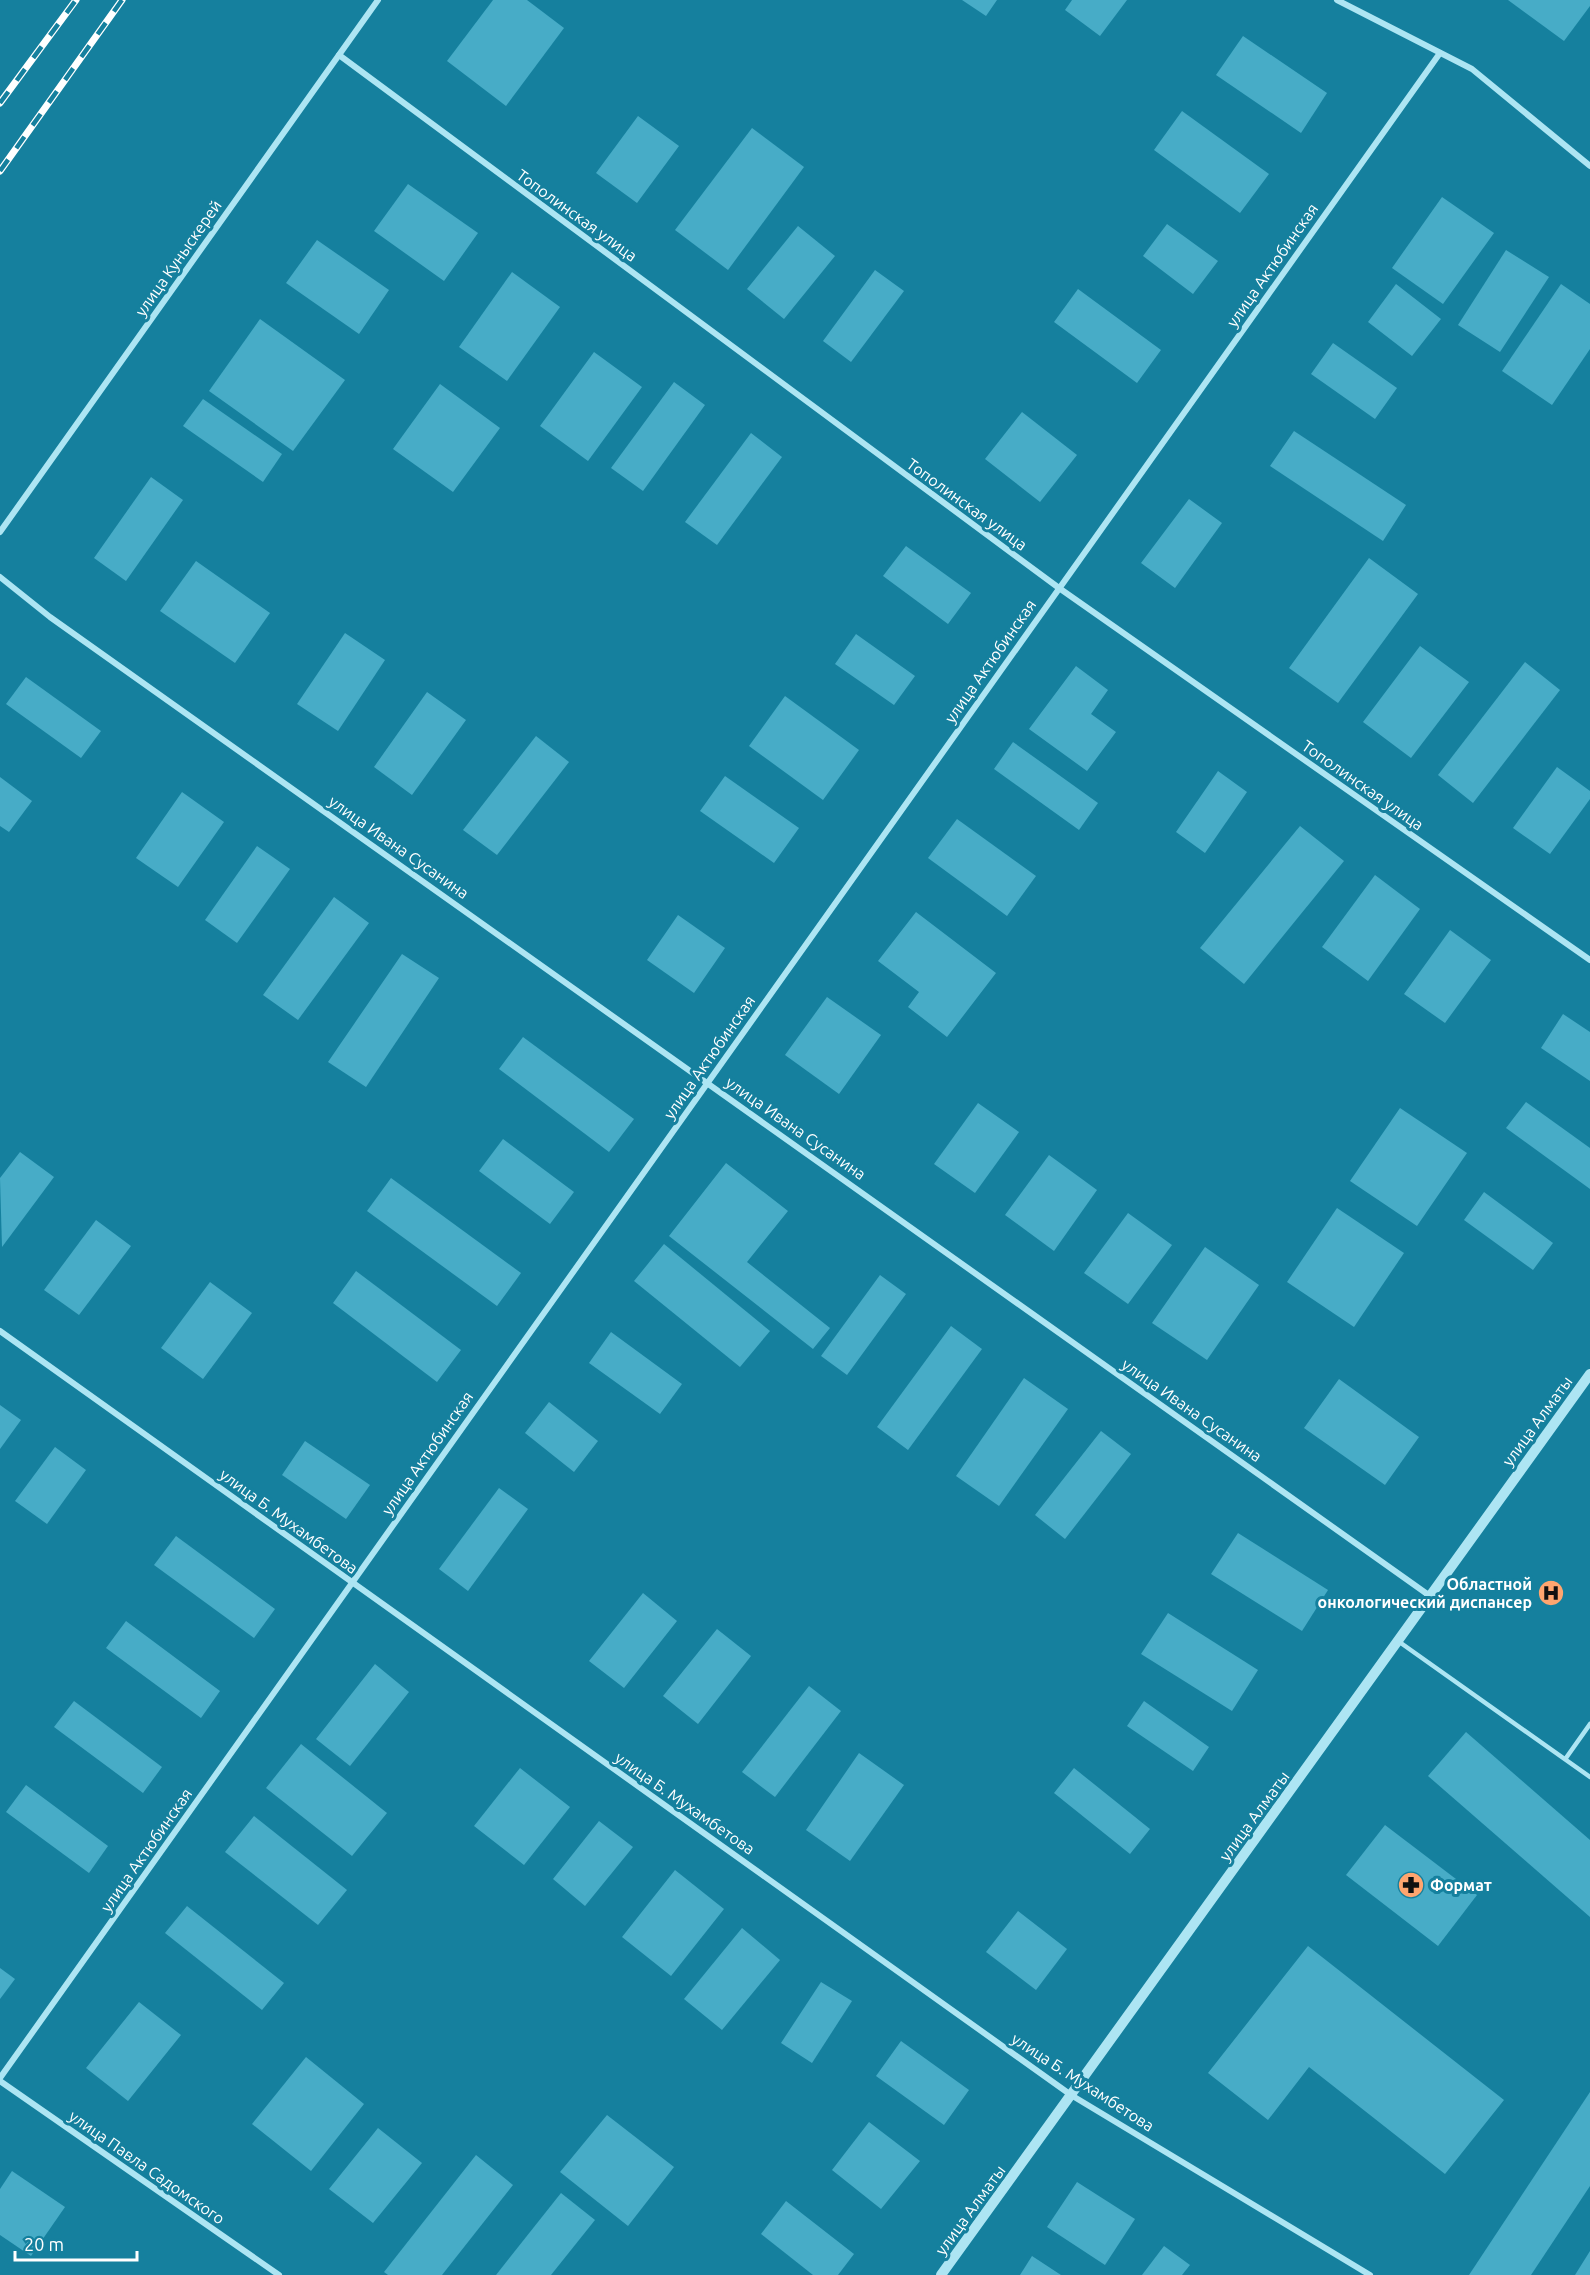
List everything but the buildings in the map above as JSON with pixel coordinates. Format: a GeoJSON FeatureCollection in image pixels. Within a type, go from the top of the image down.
{"type":"FeatureCollection","features":[{"type":"Feature","properties":{"kind":"street","name":"улица Куныскерей"},"geometry":{"type":"LineString","coordinates":[[0,532],[378,0]]}},
{"type":"Feature","properties":{"kind":"street"},"geometry":{"type":"LineString","coordinates":[[1337,0],[1472,69],[1590,166]]}},
{"type":"Feature","properties":{"kind":"street","name":"улица Актюбинская"},"geometry":{"type":"LineString","coordinates":[[0,2079],[1440,53]]}},
{"type":"Feature","properties":{"kind":"street","name":"Тополинская улица"},"geometry":{"type":"LineString","coordinates":[[339,55],[1059,588],[1590,960]]}},
{"type":"Feature","properties":{"kind":"street","name":"улица Ивана Сусанина"},"geometry":{"type":"LineString","coordinates":[[0,577],[50,617],[1430,1596]]}},
{"type":"Feature","properties":{"kind":"street","name":"улица Б. Мухамбетова"},"geometry":{"type":"LineString","coordinates":[[0,1331],[1071,2095],[1370,2275]]}},
{"type":"Feature","properties":{"kind":"street","name":"улица Алматы"},"geometry":{"type":"LineString","coordinates":[[941,2275],[1590,1374]]}},
{"type":"Feature","properties":{"kind":"street","name":"улица Павла Садомского"},"geometry":{"type":"LineString","coordinates":[[0,2079],[279,2275]]}},
{"type":"Feature","properties":{"kind":"lane"},"geometry":{"type":"LineString","coordinates":[[1398,1641],[1590,1777]]}},
{"type":"Feature","properties":{"kind":"lane"},"geometry":{"type":"LineString","coordinates":[[1566,1758],[1590,1724]]}},
{"type":"Feature","properties":{"kind":"railway"},"geometry":{"type":"LineString","coordinates":[[0,103],[76,0]]}},
{"type":"Feature","properties":{"kind":"railway"},"geometry":{"type":"LineString","coordinates":[[0,171],[122,0]]}},
{"type":"Feature","properties":{"kind":"place","name":"Областной онкологический диспансер"},"geometry":{"type":"Point","coordinates":[1551,1593]}},
{"type":"Feature","properties":{"kind":"place","name":"Формат"},"geometry":{"type":"Point","coordinates":[1411,1885]}}]}
